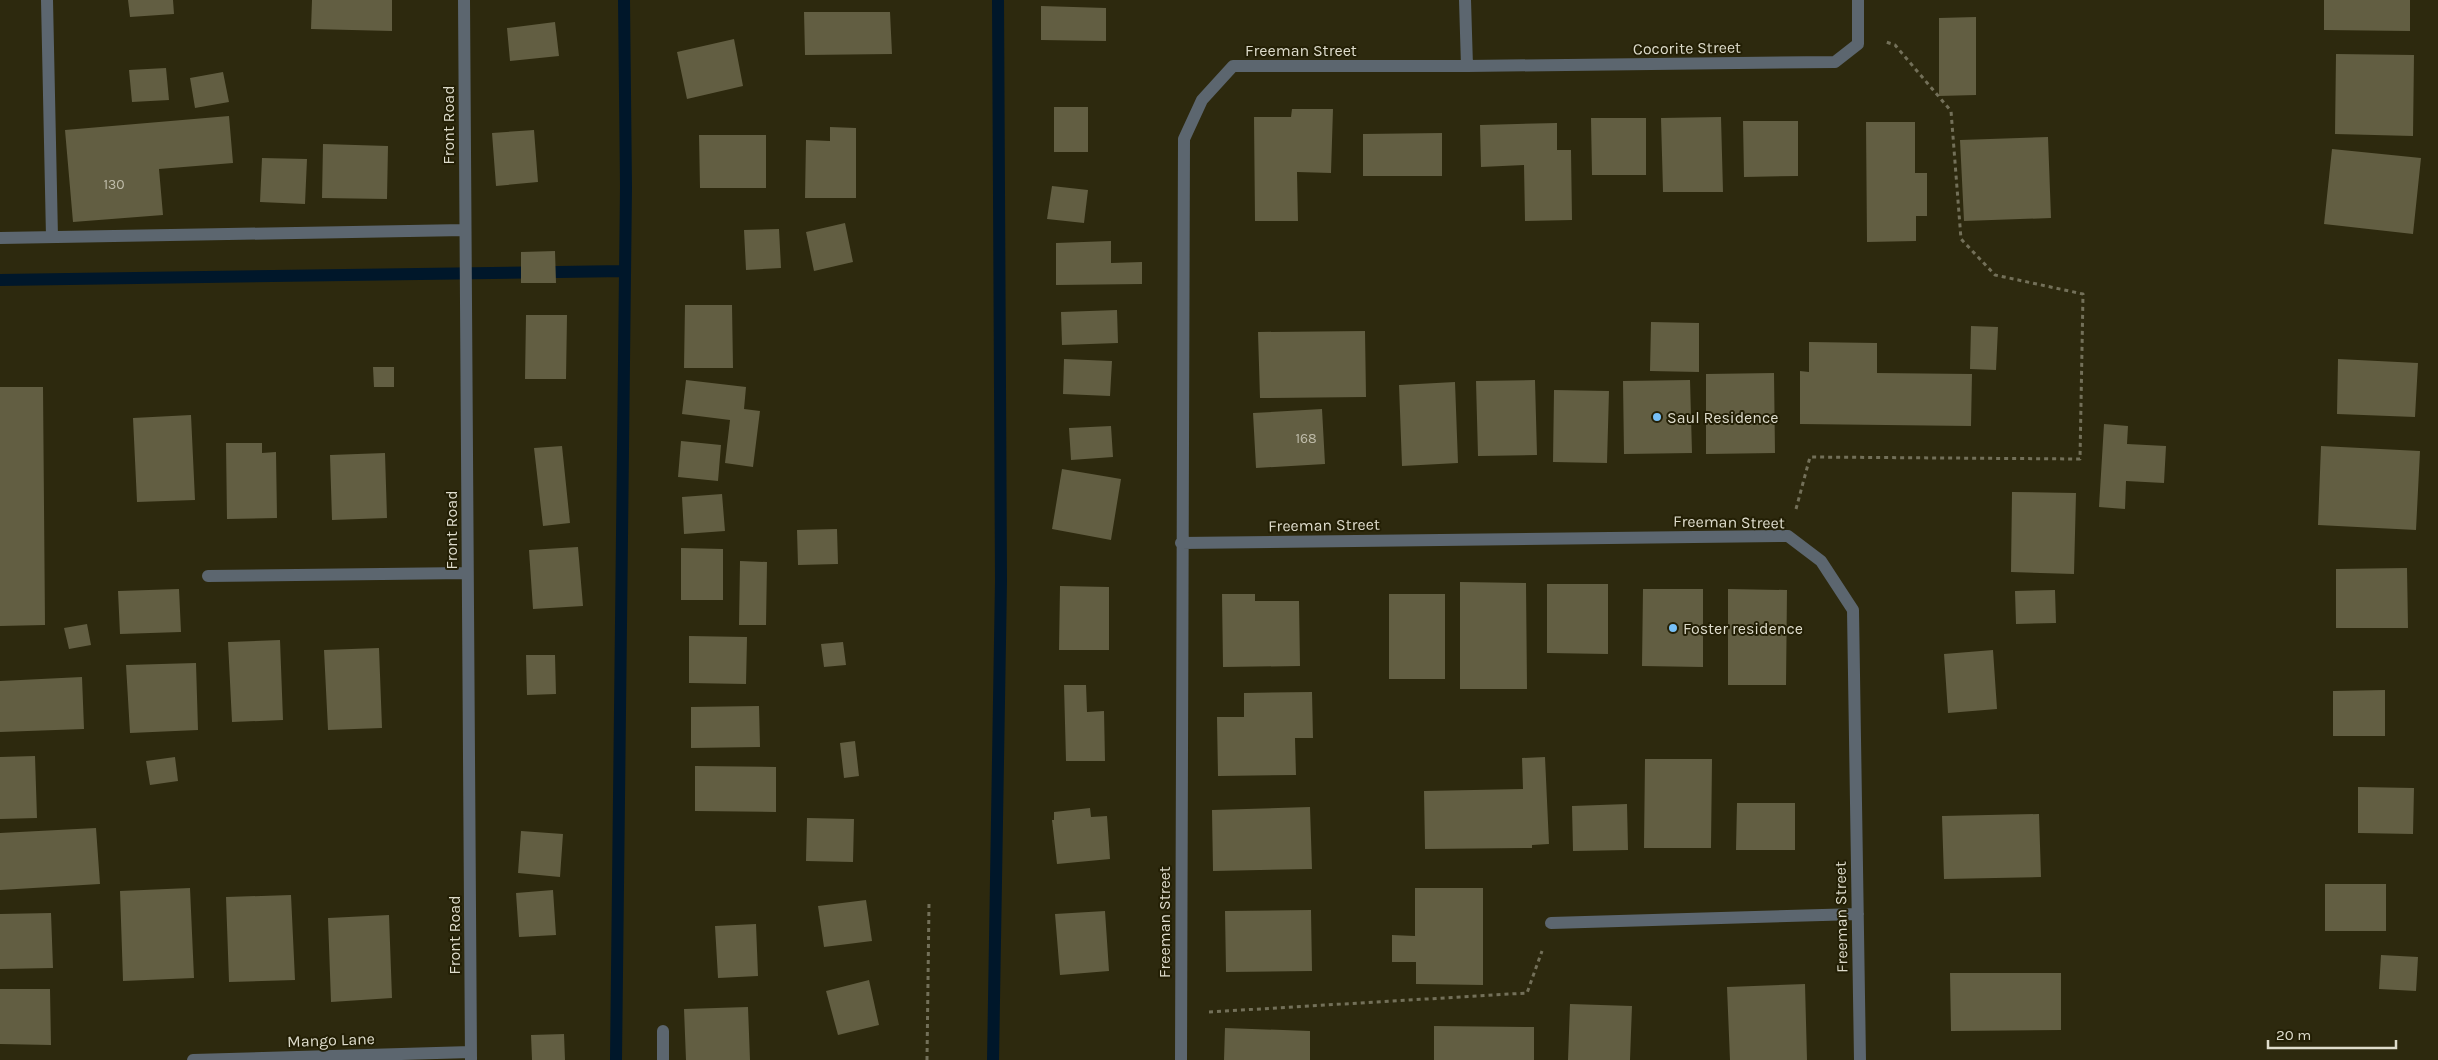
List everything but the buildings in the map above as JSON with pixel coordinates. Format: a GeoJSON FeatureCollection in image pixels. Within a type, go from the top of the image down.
{"type":"FeatureCollection","features":[{"type":"Feature","properties":{"kind":"street"},"geometry":{"type":"LineString","coordinates":[[47,0],[52,237]]}},
{"type":"Feature","properties":{"kind":"street","name":"Front Road"},"geometry":{"type":"LineString","coordinates":[[464,0],[471,1056]]}},
{"type":"Feature","properties":{"kind":"street"},"geometry":{"type":"LineString","coordinates":[[1465,0],[1467,66]]}},
{"type":"Feature","properties":{"kind":"street"},"geometry":{"type":"LineString","coordinates":[[1858,0],[1858,44]]}},
{"type":"Feature","properties":{"kind":"street","name":"Cocorite Street"},"geometry":{"type":"LineString","coordinates":[[1467,66],[1835,62],[1858,44]]}},
{"type":"Feature","properties":{"kind":"street","name":"Freeman Street"},"geometry":{"type":"LineString","coordinates":[[1180,1060],[1184,139],[1202,100],[1233,66],[1467,66]]}},
{"type":"Feature","properties":{"kind":"street"},"geometry":{"type":"LineString","coordinates":[[0,238],[465,230]]}},
{"type":"Feature","properties":{"kind":"street","name":"Freeman Street"},"geometry":{"type":"LineString","coordinates":[[1181,543],[1788,536],[1821,561],[1853,610],[1860,1060]]}},
{"type":"Feature","properties":{"kind":"street"},"geometry":{"type":"LineString","coordinates":[[208,576],[467,573]]}},
{"type":"Feature","properties":{"kind":"street"},"geometry":{"type":"LineString","coordinates":[[1551,923],[1858,914]]}},
{"type":"Feature","properties":{"kind":"street"},"geometry":{"type":"LineString","coordinates":[[663,1031],[663,1060]]}},
{"type":"Feature","properties":{"kind":"street","name":"Mango Lane"},"geometry":{"type":"LineString","coordinates":[[193,1060],[471,1056]]}},
{"type":"Feature","properties":{"kind":"path"},"geometry":{"type":"LineString","coordinates":[[1788,536],[1810,457],[2080,459],[2083,294],[1995,275],[1960,239],[1951,112],[1895,45],[1887,42],[1858,44]]}},
{"type":"Feature","properties":{"kind":"path"},"geometry":{"type":"LineString","coordinates":[[927,1060],[929,903]]}},
{"type":"Feature","properties":{"kind":"path"},"geometry":{"type":"LineString","coordinates":[[1181,1013],[1527,993],[1551,923]]}},
{"type":"Feature","properties":{"kind":"waterway"},"geometry":{"type":"LineString","coordinates":[[616,1060],[626,187],[624,0]]}},
{"type":"Feature","properties":{"kind":"waterway"},"geometry":{"type":"LineString","coordinates":[[993,1060],[1001,581],[998,0]]}},
{"type":"Feature","properties":{"kind":"waterway"},"geometry":{"type":"LineString","coordinates":[[0,280],[625,271]]}},
{"type":"Feature","properties":{"kind":"place","name":"Saul Residence"},"geometry":{"type":"Point","coordinates":[1657,417]}},
{"type":"Feature","properties":{"kind":"place","name":"Foster residence"},"geometry":{"type":"Point","coordinates":[1673,628]}}]}
